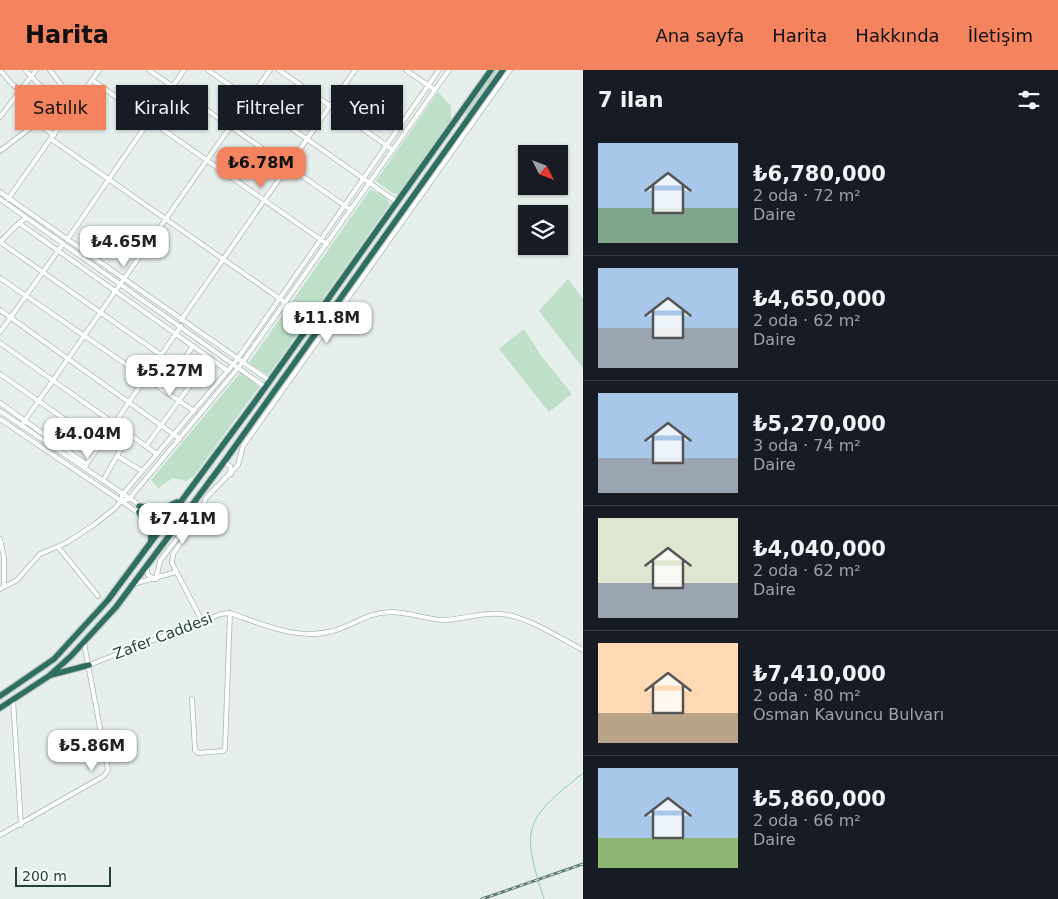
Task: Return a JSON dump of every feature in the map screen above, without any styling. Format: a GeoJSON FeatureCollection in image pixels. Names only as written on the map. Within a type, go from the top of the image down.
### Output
{"type":"FeatureCollection","features":[{"type":"Feature","properties":{"kind":"highway"},"geometry":{"type":"LineString","coordinates":[[0,696],[54,659],[92,620],[270,381],[491,70]]}},
{"type":"Feature","properties":{"kind":"highway"},"geometry":{"type":"LineString","coordinates":[[0,708],[49,676],[84,643],[133,584],[341,302],[500,79],[503,70]]}},
{"type":"Feature","properties":{"kind":"highway"},"geometry":{"type":"LineString","coordinates":[[139,509],[165,509],[184,496]]}},
{"type":"Feature","properties":{"kind":"highway"},"geometry":{"type":"LineString","coordinates":[[139,509],[150,531],[151,542]]}},
{"type":"Feature","properties":{"kind":"highway"},"geometry":{"type":"LineString","coordinates":[[167,520],[172,531]]}},
{"type":"Feature","properties":{"kind":"highway"},"geometry":{"type":"LineString","coordinates":[[167,520],[172,531]]}},
{"type":"Feature","properties":{"kind":"highway"},"geometry":{"type":"LineString","coordinates":[[161,528],[172,531]]}},
{"type":"Feature","properties":{"kind":"highway"},"geometry":{"type":"LineString","coordinates":[[49,676],[89,665]]}},
{"type":"Feature","properties":{"kind":"street"},"geometry":{"type":"LineString","coordinates":[[0,70],[15,86]]}},
{"type":"Feature","properties":{"kind":"street"},"geometry":{"type":"LineString","coordinates":[[25,70],[37,85]]}},
{"type":"Feature","properties":{"kind":"street"},"geometry":{"type":"LineString","coordinates":[[24,85],[36,70]]}},
{"type":"Feature","properties":{"kind":"street"},"geometry":{"type":"LineString","coordinates":[[50,70],[61,85]]}},
{"type":"Feature","properties":{"kind":"street"},"geometry":{"type":"LineString","coordinates":[[89,85],[99,70]]}},
{"type":"Feature","properties":{"kind":"street"},"geometry":{"type":"LineString","coordinates":[[149,70],[172,85]]}},
{"type":"Feature","properties":{"kind":"street"},"geometry":{"type":"LineString","coordinates":[[174,85],[184,70]]}},
{"type":"Feature","properties":{"kind":"street"},"geometry":{"type":"LineString","coordinates":[[208,70],[230,85]]}},
{"type":"Feature","properties":{"kind":"street"},"geometry":{"type":"LineString","coordinates":[[260,85],[270,70]]}},
{"type":"Feature","properties":{"kind":"street"},"geometry":{"type":"LineString","coordinates":[[279,70],[393,150]]}},
{"type":"Feature","properties":{"kind":"street"},"geometry":{"type":"LineString","coordinates":[[182,320],[355,70]]}},
{"type":"Feature","properties":{"kind":"street"},"geometry":{"type":"LineString","coordinates":[[406,70],[435,90]]}},
{"type":"Feature","properties":{"kind":"street"},"geometry":{"type":"LineString","coordinates":[[121,501],[122,495],[238,358],[439,70]]}},
{"type":"Feature","properties":{"kind":"street"},"geometry":{"type":"LineString","coordinates":[[0,589],[17,580],[40,554],[58,547],[91,527],[121,501],[129,499],[239,368],[449,70]]}},
{"type":"Feature","properties":{"kind":"street"},"geometry":{"type":"LineString","coordinates":[[500,79],[510,70]]}},
{"type":"Feature","properties":{"kind":"street"},"geometry":{"type":"LineString","coordinates":[[92,80],[116,97]]}},
{"type":"Feature","properties":{"kind":"street"},"geometry":{"type":"LineString","coordinates":[[0,117],[15,97]]}},
{"type":"Feature","properties":{"kind":"street"},"geometry":{"type":"LineString","coordinates":[[0,151],[35,125],[41,126],[54,134]]}},
{"type":"Feature","properties":{"kind":"street"},"geometry":{"type":"LineString","coordinates":[[5,203],[57,130]]}},
{"type":"Feature","properties":{"kind":"street"},"geometry":{"type":"LineString","coordinates":[[67,240],[143,130]]}},
{"type":"Feature","properties":{"kind":"street"},"geometry":{"type":"LineString","coordinates":[[164,130],[327,244]]}},
{"type":"Feature","properties":{"kind":"street"},"geometry":{"type":"LineString","coordinates":[[21,426],[228,130]]}},
{"type":"Feature","properties":{"kind":"street"},"geometry":{"type":"LineString","coordinates":[[234,130],[351,210]]}},
{"type":"Feature","properties":{"kind":"street"},"geometry":{"type":"LineString","coordinates":[[294,130],[397,202]]}},
{"type":"Feature","properties":{"kind":"street"},"geometry":{"type":"LineString","coordinates":[[51,139],[286,303]]}},
{"type":"Feature","properties":{"kind":"street"},"geometry":{"type":"LineString","coordinates":[[0,192],[270,381]]}},
{"type":"Feature","properties":{"kind":"street"},"geometry":{"type":"LineString","coordinates":[[0,199],[234,363],[265,387]]}},
{"type":"Feature","properties":{"kind":"street"},"geometry":{"type":"LineString","coordinates":[[26,218],[18,223],[0,242],[161,355]]}},
{"type":"Feature","properties":{"kind":"street"},"geometry":{"type":"LineString","coordinates":[[18,223],[228,371]]}},
{"type":"Feature","properties":{"kind":"street"},"geometry":{"type":"LineString","coordinates":[[0,332],[63,244]]}},
{"type":"Feature","properties":{"kind":"street"},"geometry":{"type":"LineString","coordinates":[[0,278],[199,416]]}},
{"type":"Feature","properties":{"kind":"street"},"geometry":{"type":"LineString","coordinates":[[156,579],[160,561],[215,486],[231,474],[238,465],[243,446],[341,302]]}},
{"type":"Feature","properties":{"kind":"street"},"geometry":{"type":"LineString","coordinates":[[0,310],[180,439]]}},
{"type":"Feature","properties":{"kind":"street"},"geometry":{"type":"LineString","coordinates":[[85,466],[181,326]]}},
{"type":"Feature","properties":{"kind":"street"},"geometry":{"type":"LineString","coordinates":[[0,343],[157,454]]}},
{"type":"Feature","properties":{"kind":"street"},"geometry":{"type":"LineString","coordinates":[[163,390],[193,346]]}},
{"type":"Feature","properties":{"kind":"street"},"geometry":{"type":"LineString","coordinates":[[146,446],[210,358]]}},
{"type":"Feature","properties":{"kind":"street"},"geometry":{"type":"LineString","coordinates":[[0,374],[100,444]]}},
{"type":"Feature","properties":{"kind":"street"},"geometry":{"type":"LineString","coordinates":[[0,403],[129,499],[161,528]]}},
{"type":"Feature","properties":{"kind":"street"},"geometry":{"type":"LineString","coordinates":[[0,412],[85,466]]}},
{"type":"Feature","properties":{"kind":"street"},"geometry":{"type":"LineString","coordinates":[[0,419],[121,501],[167,520]]}},
{"type":"Feature","properties":{"kind":"street"},"geometry":{"type":"LineString","coordinates":[[105,477],[129,435]]}},
{"type":"Feature","properties":{"kind":"street"},"geometry":{"type":"LineString","coordinates":[[117,456],[142,471]]}},
{"type":"Feature","properties":{"kind":"street"},"geometry":{"type":"LineString","coordinates":[[224,462],[230,466],[238,465]]}},
{"type":"Feature","properties":{"kind":"street"},"geometry":{"type":"LineString","coordinates":[[230,466],[231,474]]}},
{"type":"Feature","properties":{"kind":"street"},"geometry":{"type":"LineString","coordinates":[[202,506],[197,519],[172,556],[172,563],[176,572],[202,621]]}},
{"type":"Feature","properties":{"kind":"street"},"geometry":{"type":"LineString","coordinates":[[0,539],[4,558],[4,586]]}},
{"type":"Feature","properties":{"kind":"street"},"geometry":{"type":"LineString","coordinates":[[58,547],[98,596]]}},
{"type":"Feature","properties":{"kind":"street"},"geometry":{"type":"LineString","coordinates":[[146,566],[149,576],[156,579]]}},
{"type":"Feature","properties":{"kind":"street"},"geometry":{"type":"LineString","coordinates":[[133,584],[176,572]]}},
{"type":"Feature","properties":{"kind":"street","name":"Zafer Caddesi"},"geometry":{"type":"LineString","coordinates":[[89,665],[202,621],[230,613],[282,631],[321,633],[334,630],[358,619],[392,612],[418,618],[449,620],[498,613],[516,618],[583,650]]}},
{"type":"Feature","properties":{"kind":"street"},"geometry":{"type":"LineString","coordinates":[[192,699],[196,751],[223,751],[225,749],[230,613]]}},
{"type":"Feature","properties":{"kind":"street"},"geometry":{"type":"LineString","coordinates":[[0,835],[21,825],[104,776],[108,770],[84,643]]}},
{"type":"Feature","properties":{"kind":"street"},"geometry":{"type":"LineString","coordinates":[[13,699],[21,825]]}},
{"type":"Feature","properties":{"kind":"green space"},"geometry":{"type":"Polygon","coordinates":[[[495,70],[498,70],[467,115],[464,113],[495,70]]]}},
{"type":"Feature","properties":{"kind":"green space"},"geometry":{"type":"Polygon","coordinates":[[[438,92],[451,106],[451,119],[399,193],[394,194],[376,181],[438,92]]]}},
{"type":"Feature","properties":{"kind":"green space"},"geometry":{"type":"Polygon","coordinates":[[[370,190],[383,194],[390,204],[268,375],[249,363],[370,190]]]}},
{"type":"Feature","properties":{"kind":"green space"},"geometry":{"type":"Polygon","coordinates":[[[568,279],[583,299],[583,368],[539,311],[568,279]]]}},
{"type":"Feature","properties":{"kind":"green space"},"geometry":{"type":"Polygon","coordinates":[[[524,329],[542,357],[572,394],[549,412],[499,349],[524,329]]]}},
{"type":"Feature","properties":{"kind":"green space"},"geometry":{"type":"Polygon","coordinates":[[[241,372],[259,387],[193,477],[186,481],[173,478],[158,488],[151,480],[241,372]]]}},
{"type":"Feature","properties":{"kind":"waterway"},"geometry":{"type":"LineString","coordinates":[[544,899],[532,855],[530,839],[533,826],[539,814],[549,802],[583,773]]}},
{"type":"Feature","properties":{"kind":"railway"},"geometry":{"type":"LineString","coordinates":[[482,899],[583,864]]}}]}
